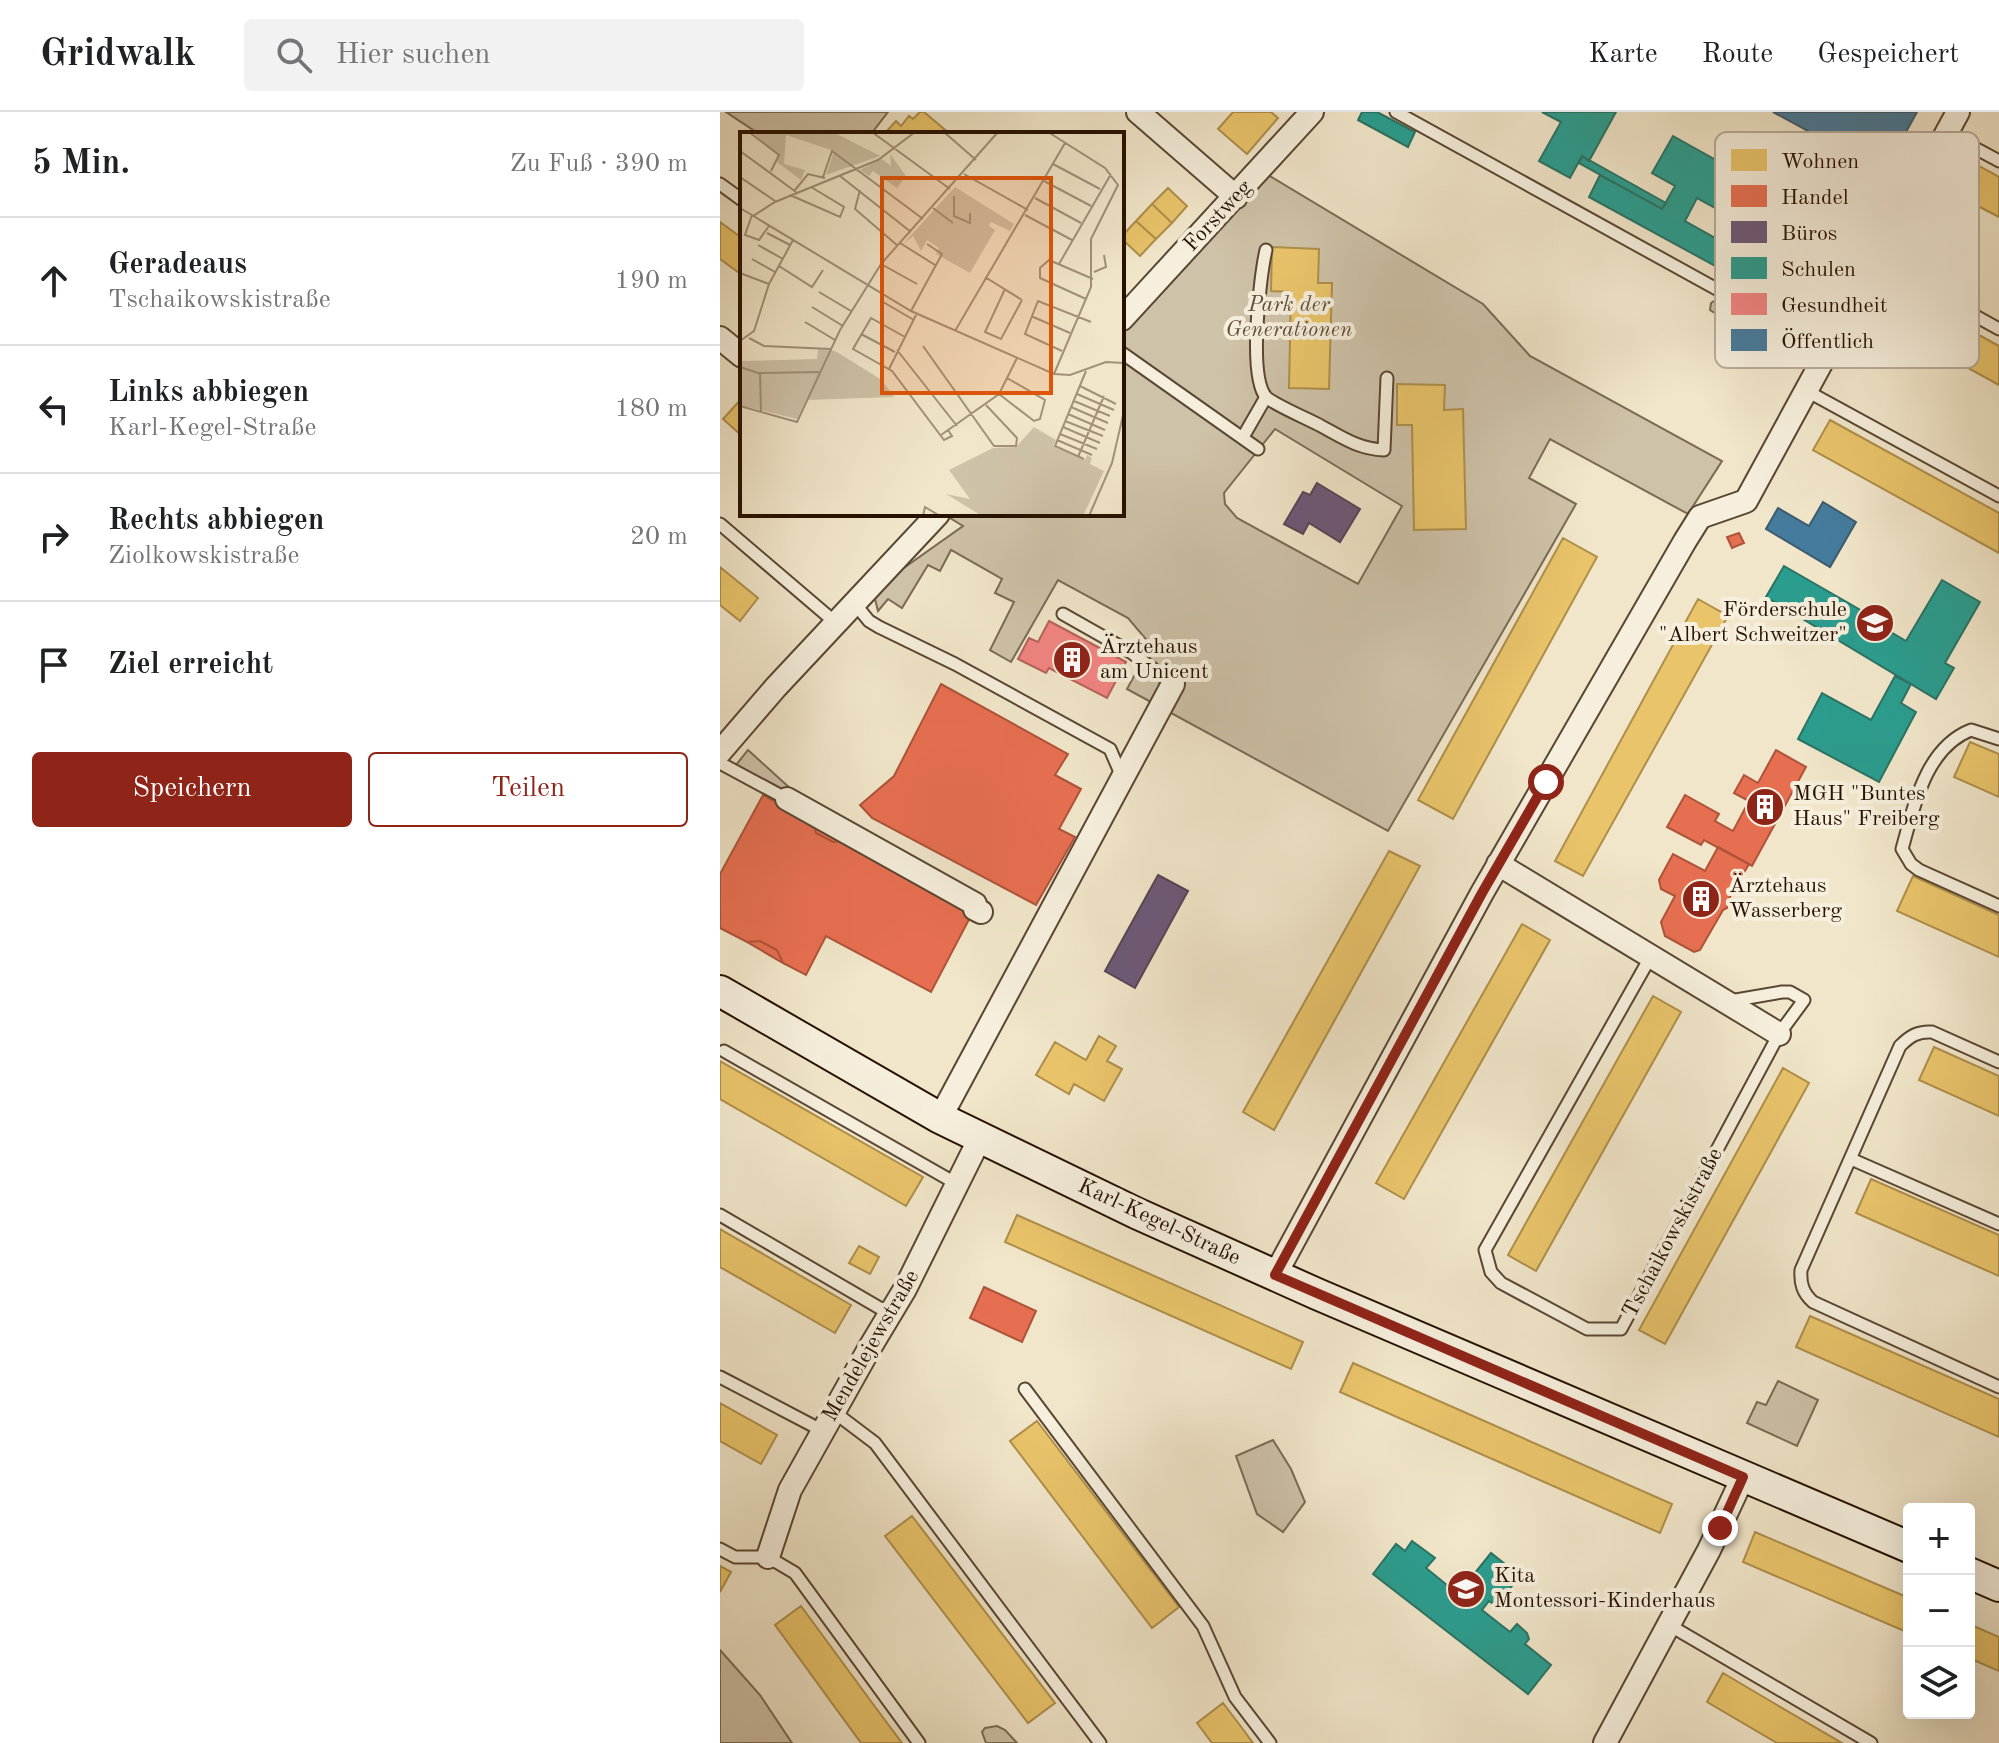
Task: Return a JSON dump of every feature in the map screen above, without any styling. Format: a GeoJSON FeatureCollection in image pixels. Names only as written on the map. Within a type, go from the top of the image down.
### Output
{"type":"FeatureCollection","features":[{"type":"Feature","properties":{"kind":"street"},"geometry":{"type":"LineString","coordinates":[[1138,112],[1236,197]]}},
{"type":"Feature","properties":{"kind":"street","name":"Forstweg"},"geometry":{"type":"LineString","coordinates":[[1124,317],[1312,112]]}},
{"type":"Feature","properties":{"kind":"street"},"geometry":{"type":"LineString","coordinates":[[1948,132],[1958,112]]}},
{"type":"Feature","properties":{"kind":"street"},"geometry":{"type":"LineString","coordinates":[[720,338],[740,354]]}},
{"type":"Feature","properties":{"kind":"street"},"geometry":{"type":"LineString","coordinates":[[1275,1275],[1498,864],[1692,529],[1700,517],[1746,501],[1817,368]]}},
{"type":"Feature","properties":{"kind":"street"},"geometry":{"type":"LineString","coordinates":[[720,752],[934,516]]}},
{"type":"Feature","properties":{"kind":"street"},"geometry":{"type":"LineString","coordinates":[[940,1118],[1173,684]]}},
{"type":"Feature","properties":{"kind":"street"},"geometry":{"type":"LineString","coordinates":[[787,799],[975,904],[975,909],[981,912]]}},
{"type":"Feature","properties":{"kind":"street"},"geometry":{"type":"LineString","coordinates":[[1498,864],[1779,1034]]}},
{"type":"Feature","properties":{"kind":"street","name":"Karl-Kegel-Straße"},"geometry":{"type":"LineString","coordinates":[[720,991],[940,1118],[1136,1213],[1903,1544]]}},
{"type":"Feature","properties":{"kind":"street","name":"Mendelejewstraße"},"geometry":{"type":"LineString","coordinates":[[768,1557],[790,1490],[890,1314],[980,1138]]}},
{"type":"Feature","properties":{"kind":"street"},"geometry":{"type":"LineString","coordinates":[[1605,1743],[1709,1550],[1743,1477]]}},
{"type":"Feature","properties":{"kind":"street"},"geometry":{"type":"LineString","coordinates":[[1974,1575],[1999,1586]]}},
{"type":"Feature","properties":{"kind":"lane"},"geometry":{"type":"LineString","coordinates":[[1396,112],[1715,288]]}},
{"type":"Feature","properties":{"kind":"lane"},"geometry":{"type":"LineString","coordinates":[[1979,150],[1999,161]]}},
{"type":"Feature","properties":{"kind":"lane"},"geometry":{"type":"LineString","coordinates":[[720,184],[740,199]]}},
{"type":"Feature","properties":{"kind":"lane"},"geometry":{"type":"LineString","coordinates":[[1266,250],[1260,273],[1257,322],[1258,376],[1266,397],[1364,449],[1384,450],[1387,378]]}},
{"type":"Feature","properties":{"kind":"lane"},"geometry":{"type":"LineString","coordinates":[[1979,318],[1999,329]]}},
{"type":"Feature","properties":{"kind":"lane"},"geometry":{"type":"LineString","coordinates":[[1124,354],[1258,449]]}},
{"type":"Feature","properties":{"kind":"lane"},"geometry":{"type":"LineString","coordinates":[[1805,390],[1999,496]]}},
{"type":"Feature","properties":{"kind":"lane"},"geometry":{"type":"LineString","coordinates":[[1243,437],[1266,397]]}},
{"type":"Feature","properties":{"kind":"lane"},"geometry":{"type":"LineString","coordinates":[[720,524],[837,624]]}},
{"type":"Feature","properties":{"kind":"lane"},"geometry":{"type":"LineString","coordinates":[[855,604],[869,621],[879,627],[955,664],[1110,749],[1123,780]]}},
{"type":"Feature","properties":{"kind":"lane"},"geometry":{"type":"LineString","coordinates":[[1063,614],[1132,653],[1173,684]]}},
{"type":"Feature","properties":{"kind":"lane"},"geometry":{"type":"LineString","coordinates":[[1999,739],[1971,730],[1949,743],[1934,761],[1918,793],[1902,849],[1911,864],[1919,870],[1999,906]]}},
{"type":"Feature","properties":{"kind":"lane"},"geometry":{"type":"LineString","coordinates":[[720,763],[787,799]]}},
{"type":"Feature","properties":{"kind":"lane","name":"Tschaikowskistraße"},"geometry":{"type":"LineString","coordinates":[[1651,956],[1485,1250],[1491,1272],[1501,1283],[1587,1329],[1621,1329],[1779,1034]]}},
{"type":"Feature","properties":{"kind":"lane"},"geometry":{"type":"LineString","coordinates":[[1724,1002],[1782,992],[1790,992],[1804,1000],[1779,1034]]}},
{"type":"Feature","properties":{"kind":"lane"},"geometry":{"type":"LineString","coordinates":[[1999,1062],[1932,1032],[1909,1037],[1900,1046],[1801,1270],[1804,1293],[1813,1302],[1999,1387]]}},
{"type":"Feature","properties":{"kind":"lane"},"geometry":{"type":"LineString","coordinates":[[724,1051],[957,1184]]}},
{"type":"Feature","properties":{"kind":"lane"},"geometry":{"type":"LineString","coordinates":[[1851,1159],[1999,1224]]}},
{"type":"Feature","properties":{"kind":"lane"},"geometry":{"type":"LineString","coordinates":[[720,1215],[890,1314]]}},
{"type":"Feature","properties":{"kind":"lane"},"geometry":{"type":"LineString","coordinates":[[720,1377],[875,1443],[1100,1743]]}},
{"type":"Feature","properties":{"kind":"lane"},"geometry":{"type":"LineString","coordinates":[[1025,1389],[1203,1626],[1235,1697],[1270,1743]]}},
{"type":"Feature","properties":{"kind":"lane"},"geometry":{"type":"LineString","coordinates":[[720,1549],[735,1557],[768,1557],[795,1573],[919,1743]]}},
{"type":"Feature","properties":{"kind":"lane"},"geometry":{"type":"LineString","coordinates":[[1669,1625],[1871,1743]]}},
{"type":"Feature","properties":{"kind":"green space"},"geometry":{"type":"Polygon","coordinates":[[[726,112],[888,112],[873,132],[756,132],[726,112]]]}},
{"type":"Feature","properties":{"kind":"green space","name":"Park der Generationen"},"geometry":{"type":"Polygon","coordinates":[[[1268,175],[1483,304],[1530,356],[1722,461],[1688,514],[1550,439],[1529,478],[1576,504],[1388,831],[1127,689],[1151,645],[1128,618],[1058,580],[1011,662],[990,650],[1014,602],[995,593],[1002,579],[951,550],[940,571],[928,565],[902,608],[888,599],[878,611],[874,595],[884,582],[963,526],[950,518],[1124,516],[1124,328],[1268,175]],[[1275,429],[1224,493],[1225,504],[1237,518],[1358,584],[1402,506],[1275,429]]]}},
{"type":"Feature","properties":{"kind":"green space"},"geometry":{"type":"Polygon","coordinates":[[[1715,301],[1715,313],[1710,310],[1711,303],[1715,301]]]}},
{"type":"Feature","properties":{"kind":"green space"},"geometry":{"type":"Polygon","coordinates":[[[748,750],[792,790],[790,793],[736,765],[748,750]]]}},
{"type":"Feature","properties":{"kind":"green space"},"geometry":{"type":"Polygon","coordinates":[[[1778,1381],[1818,1400],[1797,1446],[1747,1423],[1757,1402],[1766,1405],[1778,1381]]]}},
{"type":"Feature","properties":{"kind":"green space"},"geometry":{"type":"Polygon","coordinates":[[[1273,1440],[1291,1469],[1305,1502],[1283,1532],[1257,1514],[1236,1456],[1273,1440]]]}},
{"type":"Feature","properties":{"kind":"green space"},"geometry":{"type":"Polygon","coordinates":[[[720,1650],[760,1695],[792,1743],[720,1743],[720,1650]]]}},
{"type":"Feature","properties":{"kind":"green space"},"geometry":{"type":"Polygon","coordinates":[[[997,1726],[1017,1743],[986,1743],[982,1732],[985,1728],[997,1726]]]}},
{"type":"Feature","properties":{"kind":"building: Wohnen"},"geometry":{"type":"Polygon","coordinates":[[[924,112],[948,132],[886,132],[896,121],[901,126],[909,116],[913,119],[924,112]]]}},
{"type":"Feature","properties":{"kind":"building: Wohnen"},"geometry":{"type":"Polygon","coordinates":[[[1233,112],[1271,112],[1278,118],[1247,154],[1218,129],[1233,112]]]}},
{"type":"Feature","properties":{"kind":"building: Wohnen"},"geometry":{"type":"Polygon","coordinates":[[[1979,166],[1999,177],[1999,217],[1979,207],[1979,166]]]}},
{"type":"Feature","properties":{"kind":"building: Wohnen"},"geometry":{"type":"Polygon","coordinates":[[[1168,188],[1187,206],[1172,223],[1152,204],[1168,188]]]}},
{"type":"Feature","properties":{"kind":"building: Wohnen"},"geometry":{"type":"Polygon","coordinates":[[[1152,204],[1172,223],[1156,239],[1136,221],[1152,204]]]}},
{"type":"Feature","properties":{"kind":"building: Wohnen"},"geometry":{"type":"Polygon","coordinates":[[[1136,221],[1156,239],[1140,256],[1124,241],[1124,234],[1136,221]]]}},
{"type":"Feature","properties":{"kind":"building: Wohnen"},"geometry":{"type":"Polygon","coordinates":[[[720,222],[740,237],[740,274],[720,259],[720,222]]]}},
{"type":"Feature","properties":{"kind":"building: Wohnen"},"geometry":{"type":"Polygon","coordinates":[[[1272,247],[1319,249],[1318,283],[1332,283],[1329,389],[1289,388],[1291,292],[1271,291],[1272,247]]]}},
{"type":"Feature","properties":{"kind":"building: Wohnen"},"geometry":{"type":"Polygon","coordinates":[[[1979,335],[1999,346],[1999,385],[1968,368],[1979,368],[1979,335]]]}},
{"type":"Feature","properties":{"kind":"building: Wohnen"},"geometry":{"type":"Polygon","coordinates":[[[1397,384],[1445,385],[1444,410],[1463,409],[1466,529],[1414,530],[1412,425],[1397,425],[1397,384]]]}},
{"type":"Feature","properties":{"kind":"building: Wohnen"},"geometry":{"type":"Polygon","coordinates":[[[740,400],[740,434],[723,419],[740,400]]]}},
{"type":"Feature","properties":{"kind":"building: Wohnen"},"geometry":{"type":"Polygon","coordinates":[[[1830,420],[1999,513],[1999,553],[1813,450],[1830,420]]]}},
{"type":"Feature","properties":{"kind":"building: Wohnen"},"geometry":{"type":"Polygon","coordinates":[[[1563,538],[1597,557],[1453,819],[1418,800],[1563,538]]]}},
{"type":"Feature","properties":{"kind":"building: Wohnen"},"geometry":{"type":"Polygon","coordinates":[[[720,567],[758,598],[740,621],[720,605],[720,567]]]}},
{"type":"Feature","properties":{"kind":"building: Wohnen"},"geometry":{"type":"Polygon","coordinates":[[[1698,599],[1728,616],[1583,876],[1555,861],[1698,599]]]}},
{"type":"Feature","properties":{"kind":"building: Wohnen"},"geometry":{"type":"Polygon","coordinates":[[[1970,742],[1999,754],[1999,797],[1954,777],[1970,742]]]}},
{"type":"Feature","properties":{"kind":"building: Wohnen"},"geometry":{"type":"Polygon","coordinates":[[[1389,851],[1420,866],[1274,1130],[1243,1112],[1389,851]]]}},
{"type":"Feature","properties":{"kind":"building: Wohnen"},"geometry":{"type":"Polygon","coordinates":[[[1913,876],[1999,915],[1999,957],[1897,911],[1913,876]]]}},
{"type":"Feature","properties":{"kind":"building: Wohnen"},"geometry":{"type":"Polygon","coordinates":[[[1522,924],[1550,940],[1404,1199],[1376,1183],[1522,924]]]}},
{"type":"Feature","properties":{"kind":"building: Wohnen"},"geometry":{"type":"Polygon","coordinates":[[[1653,996],[1681,1012],[1536,1271],[1508,1255],[1653,996]]]}},
{"type":"Feature","properties":{"kind":"building: Wohnen"},"geometry":{"type":"Polygon","coordinates":[[[1099,1036],[1116,1046],[1107,1061],[1122,1069],[1104,1101],[1074,1084],[1069,1094],[1036,1075],[1055,1042],[1086,1060],[1099,1036]]]}},
{"type":"Feature","properties":{"kind":"building: Wohnen"},"geometry":{"type":"Polygon","coordinates":[[[1934,1047],[1999,1076],[1999,1116],[1919,1080],[1934,1047]]]}},
{"type":"Feature","properties":{"kind":"building: Wohnen"},"geometry":{"type":"Polygon","coordinates":[[[720,1061],[923,1177],[906,1206],[720,1099],[720,1061]]]}},
{"type":"Feature","properties":{"kind":"building: Wohnen"},"geometry":{"type":"Polygon","coordinates":[[[1783,1068],[1809,1083],[1665,1344],[1639,1330],[1783,1068]]]}},
{"type":"Feature","properties":{"kind":"building: Wohnen"},"geometry":{"type":"Polygon","coordinates":[[[1871,1179],[1999,1235],[1999,1276],[1856,1213],[1871,1179]]]}},
{"type":"Feature","properties":{"kind":"building: Wohnen"},"geometry":{"type":"Polygon","coordinates":[[[1017,1215],[1303,1342],[1291,1369],[1005,1242],[1017,1215]]]}},
{"type":"Feature","properties":{"kind":"building: Wohnen"},"geometry":{"type":"Polygon","coordinates":[[[720,1229],[851,1305],[835,1333],[720,1267],[720,1229]]]}},
{"type":"Feature","properties":{"kind":"building: Wohnen"},"geometry":{"type":"Polygon","coordinates":[[[859,1246],[879,1257],[870,1274],[849,1263],[859,1246]]]}},
{"type":"Feature","properties":{"kind":"building: Wohnen"},"geometry":{"type":"Polygon","coordinates":[[[1810,1316],[1999,1399],[1999,1437],[1796,1347],[1810,1316]]]}},
{"type":"Feature","properties":{"kind":"building: Wohnen"},"geometry":{"type":"Polygon","coordinates":[[[1353,1363],[1672,1504],[1660,1533],[1340,1392],[1353,1363]]]}},
{"type":"Feature","properties":{"kind":"building: Wohnen"},"geometry":{"type":"Polygon","coordinates":[[[720,1403],[777,1435],[761,1464],[720,1441],[720,1403]]]}},
{"type":"Feature","properties":{"kind":"building: Wohnen"},"geometry":{"type":"Polygon","coordinates":[[[1037,1421],[1179,1607],[1152,1628],[1010,1441],[1037,1421]]]}},
{"type":"Feature","properties":{"kind":"building: Wohnen"},"geometry":{"type":"Polygon","coordinates":[[[912,1516],[1055,1703],[1028,1723],[885,1536],[912,1516]]]}},
{"type":"Feature","properties":{"kind":"building: Wohnen"},"geometry":{"type":"Polygon","coordinates":[[[1755,1532],[1903,1595],[1903,1630],[1743,1562],[1755,1532]]]}},
{"type":"Feature","properties":{"kind":"building: Wohnen"},"geometry":{"type":"Polygon","coordinates":[[[720,1566],[731,1572],[720,1592],[720,1566]]]}},
{"type":"Feature","properties":{"kind":"building: Wohnen"},"geometry":{"type":"Polygon","coordinates":[[[801,1606],[902,1743],[861,1743],[775,1625],[801,1606]]]}},
{"type":"Feature","properties":{"kind":"building: Wohnen"},"geometry":{"type":"Polygon","coordinates":[[[1975,1627],[1999,1637],[1999,1671],[1975,1661],[1975,1627]]]}},
{"type":"Feature","properties":{"kind":"building: Wohnen"},"geometry":{"type":"Polygon","coordinates":[[[1723,1673],[1842,1743],[1777,1743],[1707,1702],[1723,1673]]]}},
{"type":"Feature","properties":{"kind":"building: Wohnen"},"geometry":{"type":"Polygon","coordinates":[[[1223,1703],[1253,1743],[1212,1743],[1197,1723],[1223,1703]]]}},
{"type":"Feature","properties":{"kind":"building: Handel"},"geometry":{"type":"Polygon","coordinates":[[[1739,533],[1744,543],[1732,548],[1727,537],[1739,533]]]}},
{"type":"Feature","properties":{"kind":"building: Handel"},"geometry":{"type":"Polygon","coordinates":[[[941,684],[1068,754],[1055,775],[1081,789],[1059,829],[1075,837],[1036,905],[872,818],[860,805],[894,776],[941,684]]]}},
{"type":"Feature","properties":{"kind":"building: Handel","name":"MGH \"Buntes Haus\" Freiberg"},"geometry":{"type":"Polygon","coordinates":[[[1776,750],[1806,767],[1752,866],[1704,840],[1701,845],[1667,827],[1685,795],[1719,814],[1715,821],[1733,831],[1749,801],[1734,793],[1744,775],[1758,783],[1776,750]]]}},
{"type":"Feature","properties":{"kind":"building: Handel"},"geometry":{"type":"Polygon","coordinates":[[[763,795],[813,821],[816,833],[833,842],[847,840],[974,910],[931,992],[826,936],[806,975],[783,963],[777,950],[760,941],[747,942],[720,928],[720,874],[763,795]]]}},
{"type":"Feature","properties":{"kind":"building: Handel"},"geometry":{"type":"Polygon","coordinates":[[[813,821],[847,840],[833,842],[816,833],[813,821]]]}},
{"type":"Feature","properties":{"kind":"building: Handel","name":"Ärztehaus Wasserberg"},"geometry":{"type":"Polygon","coordinates":[[[1718,847],[1749,864],[1727,902],[1727,908],[1700,950],[1694,952],[1665,936],[1661,922],[1675,896],[1661,889],[1659,880],[1673,854],[1705,871],[1718,847]]]}},
{"type":"Feature","properties":{"kind":"building: Handel"},"geometry":{"type":"Polygon","coordinates":[[[760,941],[777,950],[783,963],[747,942],[760,941]]]}},
{"type":"Feature","properties":{"kind":"building: Handel"},"geometry":{"type":"Polygon","coordinates":[[[984,1287],[1036,1311],[1022,1342],[970,1318],[984,1287]]]}},
{"type":"Feature","properties":{"kind":"building: Büros"},"geometry":{"type":"Polygon","coordinates":[[[1317,483],[1360,509],[1340,542],[1309,523],[1303,534],[1284,524],[1303,492],[1310,495],[1317,483]]]}},
{"type":"Feature","properties":{"kind":"building: Büros"},"geometry":{"type":"Polygon","coordinates":[[[1158,875],[1188,891],[1135,988],[1105,971],[1158,875]]]}},
{"type":"Feature","properties":{"kind":"building: Schulen"},"geometry":{"type":"Polygon","coordinates":[[[1362,112],[1377,112],[1415,132],[1408,147],[1358,120],[1362,112]]]}},
{"type":"Feature","properties":{"kind":"building: Schulen"},"geometry":{"type":"Polygon","coordinates":[[[1542,112],[1616,112],[1589,161],[1582,156],[1570,178],[1539,161],[1561,122],[1542,112]]]}},
{"type":"Feature","properties":{"kind":"building: Schulen"},"geometry":{"type":"Polygon","coordinates":[[[1673,136],[1715,160],[1715,208],[1697,198],[1685,221],[1715,238],[1715,266],[1589,197],[1600,175],[1662,209],[1675,186],[1652,173],[1673,136]]]}},
{"type":"Feature","properties":{"kind":"building: Schulen"},"geometry":{"type":"Polygon","coordinates":[[[1582,156],[1666,203],[1662,209],[1579,163],[1582,156]]]}},
{"type":"Feature","properties":{"kind":"building: Schulen"},"geometry":{"type":"Polygon","coordinates":[[[1784,566],[1864,612],[1862,615],[1906,641],[1942,580],[1980,602],[1945,663],[1954,668],[1936,699],[1766,597],[1784,566]]]}},
{"type":"Feature","properties":{"kind":"building: Schulen"},"geometry":{"type":"Polygon","coordinates":[[[1895,676],[1911,684],[1901,703],[1916,712],[1879,782],[1798,739],[1822,693],[1871,720],[1895,676]]]}},
{"type":"Feature","properties":{"kind":"building: Schulen"},"geometry":{"type":"Polygon","coordinates":[[[1412,1541],[1435,1558],[1426,1568],[1458,1594],[1491,1553],[1520,1576],[1496,1606],[1489,1601],[1482,1610],[1510,1632],[1517,1624],[1527,1633],[1529,1639],[1525,1644],[1551,1665],[1528,1694],[1373,1574],[1396,1544],[1405,1551],[1412,1541]]]}},
{"type":"Feature","properties":{"kind":"building: Gesundheit","name":"Ärztehaus am Unicent"},"geometry":{"type":"Polygon","coordinates":[[[1049,621],[1126,662],[1107,698],[1049,668],[1046,673],[1018,659],[1029,638],[1038,642],[1049,621]]]}},
{"type":"Feature","properties":{"kind":"building: Öffentlich"},"geometry":{"type":"Polygon","coordinates":[[[1773,112],[1917,112],[1906,132],[1810,132],[1773,112]]]}},
{"type":"Feature","properties":{"kind":"building: Öffentlich"},"geometry":{"type":"Polygon","coordinates":[[[1823,502],[1856,522],[1830,567],[1766,529],[1778,508],[1809,526],[1823,502]]]}},
{"type":"Feature","properties":{"kind":"place","name":"Förderschule \"Albert Schweitzer\""},"geometry":{"type":"Point","coordinates":[1875,623]}},
{"type":"Feature","properties":{"kind":"place","name":"Ärztehaus am Unicent"},"geometry":{"type":"Point","coordinates":[1072,660]}},
{"type":"Feature","properties":{"kind":"place","name":"MGH \"Buntes Haus\" Freiberg"},"geometry":{"type":"Point","coordinates":[1765,807]}},
{"type":"Feature","properties":{"kind":"place","name":"Ärztehaus Wasserberg"},"geometry":{"type":"Point","coordinates":[1701,899]}},
{"type":"Feature","properties":{"kind":"place","name":"Kita Montessori-Kinderhaus"},"geometry":{"type":"Point","coordinates":[1466,1589]}},
{"type":"Feature","properties":{"kind":"route"},"geometry":{"type":"LineString","coordinates":[[1546,782],[1482,893],[1275,1275],[1743,1477],[1720,1528]]}}]}
